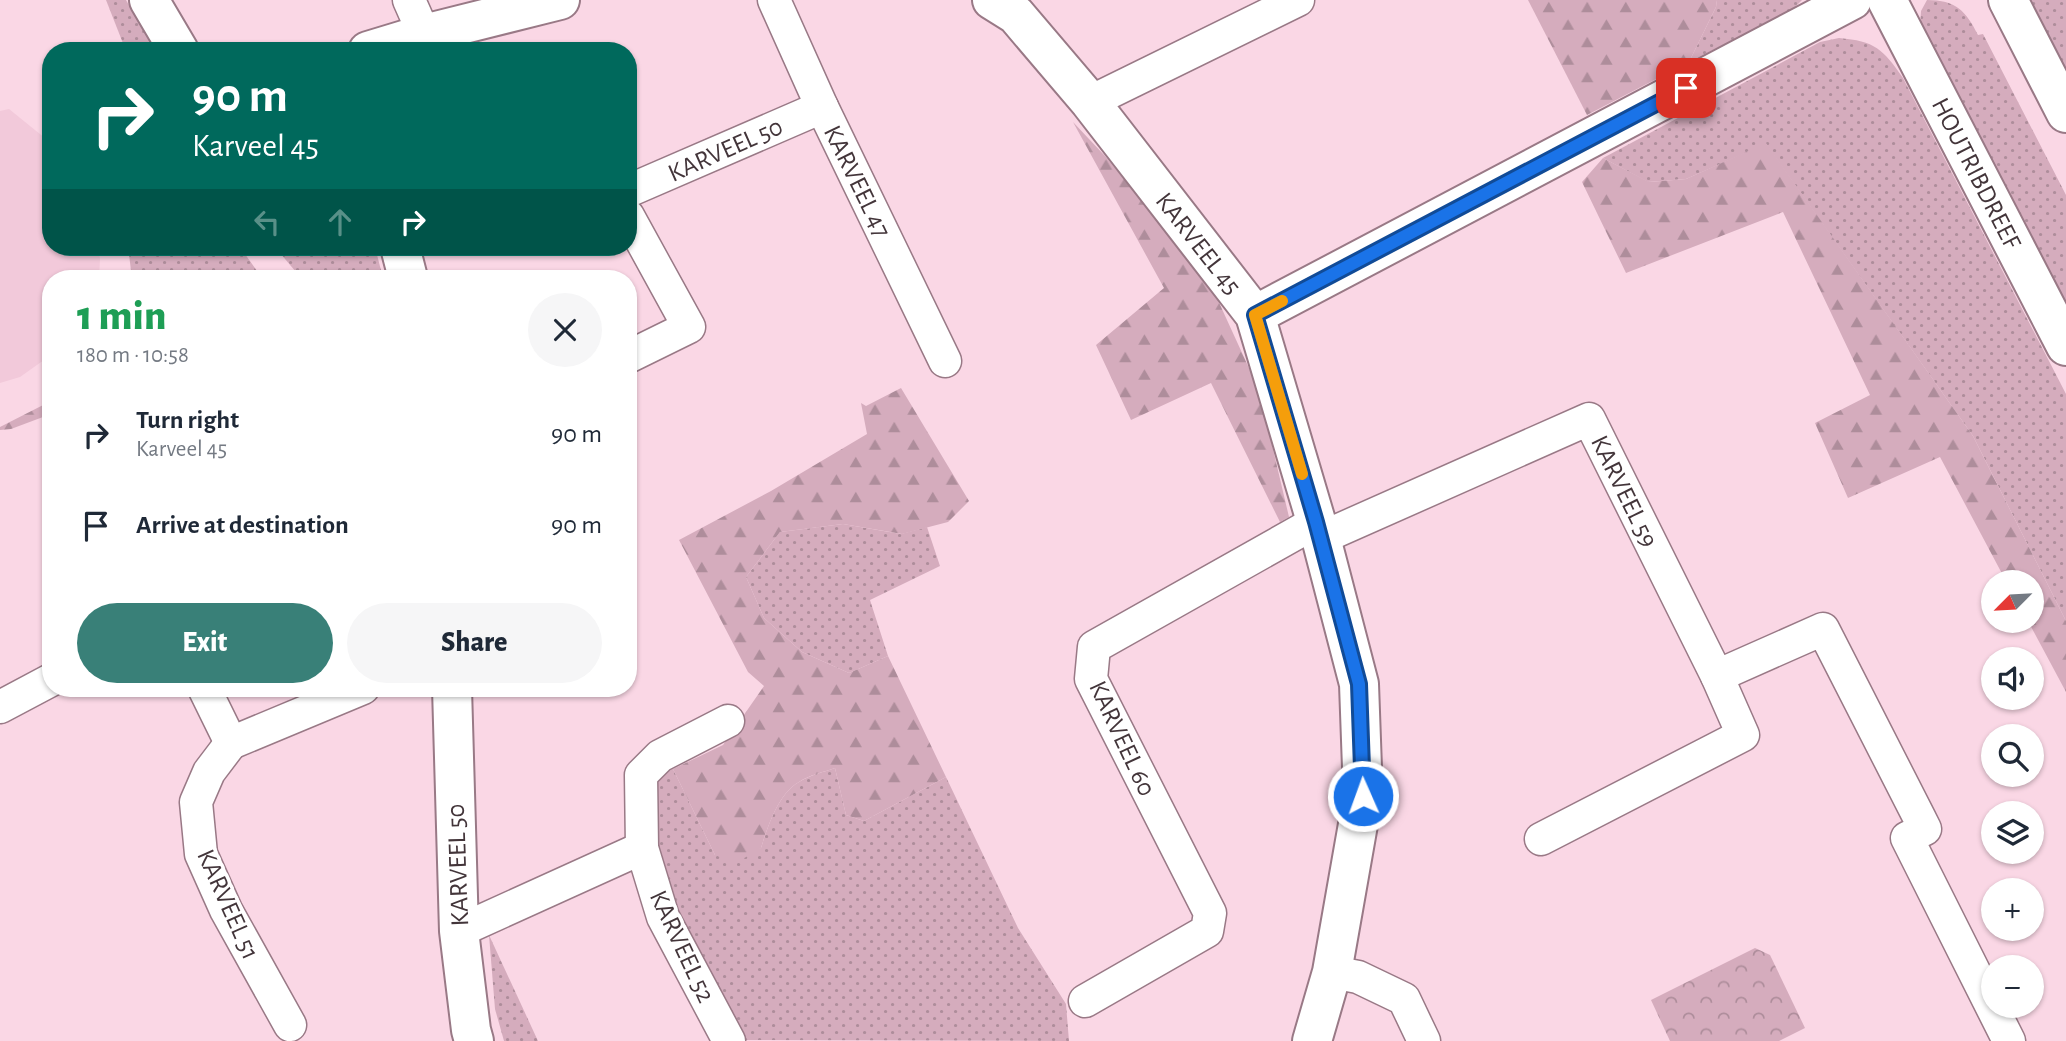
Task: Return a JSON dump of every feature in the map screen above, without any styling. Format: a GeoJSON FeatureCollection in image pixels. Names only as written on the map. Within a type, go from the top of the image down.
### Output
{"type":"FeatureCollection","features":[{"type":"Feature","properties":{"kind":"street"},"geometry":{"type":"LineString","coordinates":[[149,0],[173,42]]}},
{"type":"Feature","properties":{"kind":"street"},"geometry":{"type":"LineString","coordinates":[[381,42],[416,17],[560,0]]}},
{"type":"Feature","properties":{"kind":"street","name":"KARVEEL 47"},"geometry":{"type":"LineString","coordinates":[[774,0],[822,107],[945,361]]}},
{"type":"Feature","properties":{"kind":"street","name":"KARVEEL 45"},"geometry":{"type":"LineString","coordinates":[[992,0],[1016,15],[1090,102],[1255,315],[1852,0]]}},
{"type":"Feature","properties":{"kind":"street"},"geometry":{"type":"LineString","coordinates":[[1090,102],[1298,0]]}},
{"type":"Feature","properties":{"kind":"street","name":"HOUTRIBDREEF"},"geometry":{"type":"LineString","coordinates":[[1887,0],[2066,346]]}},
{"type":"Feature","properties":{"kind":"street"},"geometry":{"type":"LineString","coordinates":[[2008,0],[2066,113]]}},
{"type":"Feature","properties":{"kind":"street","name":"KARVEEL 50"},"geometry":{"type":"LineString","coordinates":[[637,187],[822,107]]}},
{"type":"Feature","properties":{"kind":"street"},"geometry":{"type":"LineString","coordinates":[[637,232],[689,327],[637,353]]}},
{"type":"Feature","properties":{"kind":"street"},"geometry":{"type":"LineString","coordinates":[[1255,315],[1318,530],[1359,684],[1363,796],[1332,972],[1312,1041]]}},
{"type":"Feature","properties":{"kind":"street","name":"KARVEEL 59"},"geometry":{"type":"LineString","coordinates":[[1318,530],[1589,419],[1717,676],[1743,734],[1541,839]]}},
{"type":"Feature","properties":{"kind":"street","name":"KARVEEL 60"},"geometry":{"type":"LineString","coordinates":[[1085,1001],[1207,931],[1210,913],[1091,679],[1094,647],[1318,530]]}},
{"type":"Feature","properties":{"kind":"street"},"geometry":{"type":"LineString","coordinates":[[1717,676],[1823,629],[1925,829],[1908,838],[2009,1041]]}},
{"type":"Feature","properties":{"kind":"street"},"geometry":{"type":"LineString","coordinates":[[0,707],[42,685]]}},
{"type":"Feature","properties":{"kind":"street"},"geometry":{"type":"LineString","coordinates":[[208,697],[231,743],[341,697]]}},
{"type":"Feature","properties":{"kind":"street","name":"KARVEEL 50"},"geometry":{"type":"LineString","coordinates":[[452,697],[459,931],[474,1041]]}},
{"type":"Feature","properties":{"kind":"street","name":"KARVEEL 52"},"geometry":{"type":"LineString","coordinates":[[728,721],[660,756],[641,775],[642,848],[663,917],[729,1041]]}},
{"type":"Feature","properties":{"kind":"street","name":"KARVEEL 51"},"geometry":{"type":"LineString","coordinates":[[231,743],[209,772],[196,802],[201,854],[226,910],[290,1025]]}},
{"type":"Feature","properties":{"kind":"street"},"geometry":{"type":"LineString","coordinates":[[459,931],[642,848]]}},
{"type":"Feature","properties":{"kind":"street"},"geometry":{"type":"LineString","coordinates":[[1332,972],[1358,977],[1404,999],[1424,1041]]}},
{"type":"Feature","properties":{"kind":"shaded area"},"geometry":{"type":"Polygon","coordinates":[[[9,109],[42,136],[42,256],[100,256],[100,259],[99,270],[42,270],[42,361],[20,377],[0,383],[0,111],[9,109]]]}},
{"type":"Feature","properties":{"kind":"green space"},"geometry":{"type":"Polygon","coordinates":[[[106,0],[126,0],[150,42],[122,42],[106,0]]]}},
{"type":"Feature","properties":{"kind":"green space"},"geometry":{"type":"Polygon","coordinates":[[[1528,0],[1717,0],[1689,62],[1587,115],[1528,0]]]}},
{"type":"Feature","properties":{"kind":"green space"},"geometry":{"type":"Polygon","coordinates":[[[1717,0],[1802,0],[1791,11],[1689,62],[1717,0]]]}},
{"type":"Feature","properties":{"kind":"green space"},"geometry":{"type":"Polygon","coordinates":[[[1927,0],[1946,2],[1959,8],[1978,35],[1983,34],[2066,195],[2066,306],[1920,26],[1921,11],[1927,0]]]}},
{"type":"Feature","properties":{"kind":"green space"},"geometry":{"type":"Polygon","coordinates":[[[2029,0],[2066,0],[2066,71],[2029,0]]]}},
{"type":"Feature","properties":{"kind":"green space"},"geometry":{"type":"Polygon","coordinates":[[[1839,38],[1870,44],[1890,60],[1903,78],[2066,394],[2066,621],[2044,577],[2044,570],[2040,570],[1973,436],[1766,144],[1686,179],[1648,182],[1603,158],[1820,42],[1839,38]]]}},
{"type":"Feature","properties":{"kind":"green space"},"geometry":{"type":"Polygon","coordinates":[[[1073,122],[1105,156],[1211,285],[1259,390],[1289,517],[1280,522],[1211,383],[1131,420],[1096,345],[1164,288],[1073,122]]]}},
{"type":"Feature","properties":{"kind":"green space"},"geometry":{"type":"Polygon","coordinates":[[[1766,143],[1973,436],[2040,570],[2000,570],[1940,457],[1848,498],[1815,423],[1870,395],[1783,212],[1626,273],[1582,182],[1603,158],[1649,182],[1686,179],[1766,143]]]}},
{"type":"Feature","properties":{"kind":"green space"},"geometry":{"type":"Polygon","coordinates":[[[129,256],[246,256],[256,270],[131,270],[129,256]]]}},
{"type":"Feature","properties":{"kind":"green space"},"geometry":{"type":"Polygon","coordinates":[[[283,256],[377,256],[381,270],[294,270],[283,256]]]}},
{"type":"Feature","properties":{"kind":"green space"},"geometry":{"type":"Polygon","coordinates":[[[901,388],[969,501],[948,522],[902,534],[843,524],[780,532],[746,577],[764,618],[802,652],[849,673],[888,656],[946,777],[864,821],[846,815],[835,768],[807,777],[785,794],[761,848],[736,863],[715,855],[673,769],[723,745],[764,686],[748,672],[679,540],[771,491],[867,434],[861,403],[866,406],[901,388]]]}},
{"type":"Feature","properties":{"kind":"green space"},"geometry":{"type":"Polygon","coordinates":[[[42,406],[42,417],[11,429],[0,430],[0,427],[42,406]]]}},
{"type":"Feature","properties":{"kind":"green space"},"geometry":{"type":"Polygon","coordinates":[[[843,524],[901,534],[927,527],[940,566],[870,600],[888,656],[849,673],[802,652],[764,618],[746,577],[780,532],[843,524]]]}},
{"type":"Feature","properties":{"kind":"green space"},"geometry":{"type":"Polygon","coordinates":[[[2044,577],[2066,621],[2066,692],[2035,634],[2044,634],[2044,577]]]}},
{"type":"Feature","properties":{"kind":"green space"},"geometry":{"type":"Polygon","coordinates":[[[835,768],[846,815],[864,821],[946,777],[1018,928],[1066,1004],[1069,1041],[744,1040],[631,840],[625,837],[635,787],[673,769],[715,855],[761,848],[775,811],[785,794],[803,780],[835,768]]]}},
{"type":"Feature","properties":{"kind":"green space"},"geometry":{"type":"Polygon","coordinates":[[[489,935],[538,1041],[504,1041],[495,1009],[489,935]]]}},
{"type":"Feature","properties":{"kind":"green space"},"geometry":{"type":"Polygon","coordinates":[[[1755,948],[1770,955],[1805,1028],[1779,1041],[1670,1041],[1651,1000],[1755,948]]]}},
{"type":"Feature","properties":{"kind":"slow traffic"},"geometry":{"type":"LineString","coordinates":[[1282,301],[1255,315],[1302,474]]}},
{"type":"Feature","properties":{"kind":"route"},"geometry":{"type":"LineString","coordinates":[[1363,796],[1359,684],[1316,522],[1255,315],[1686,88]]}}]}
